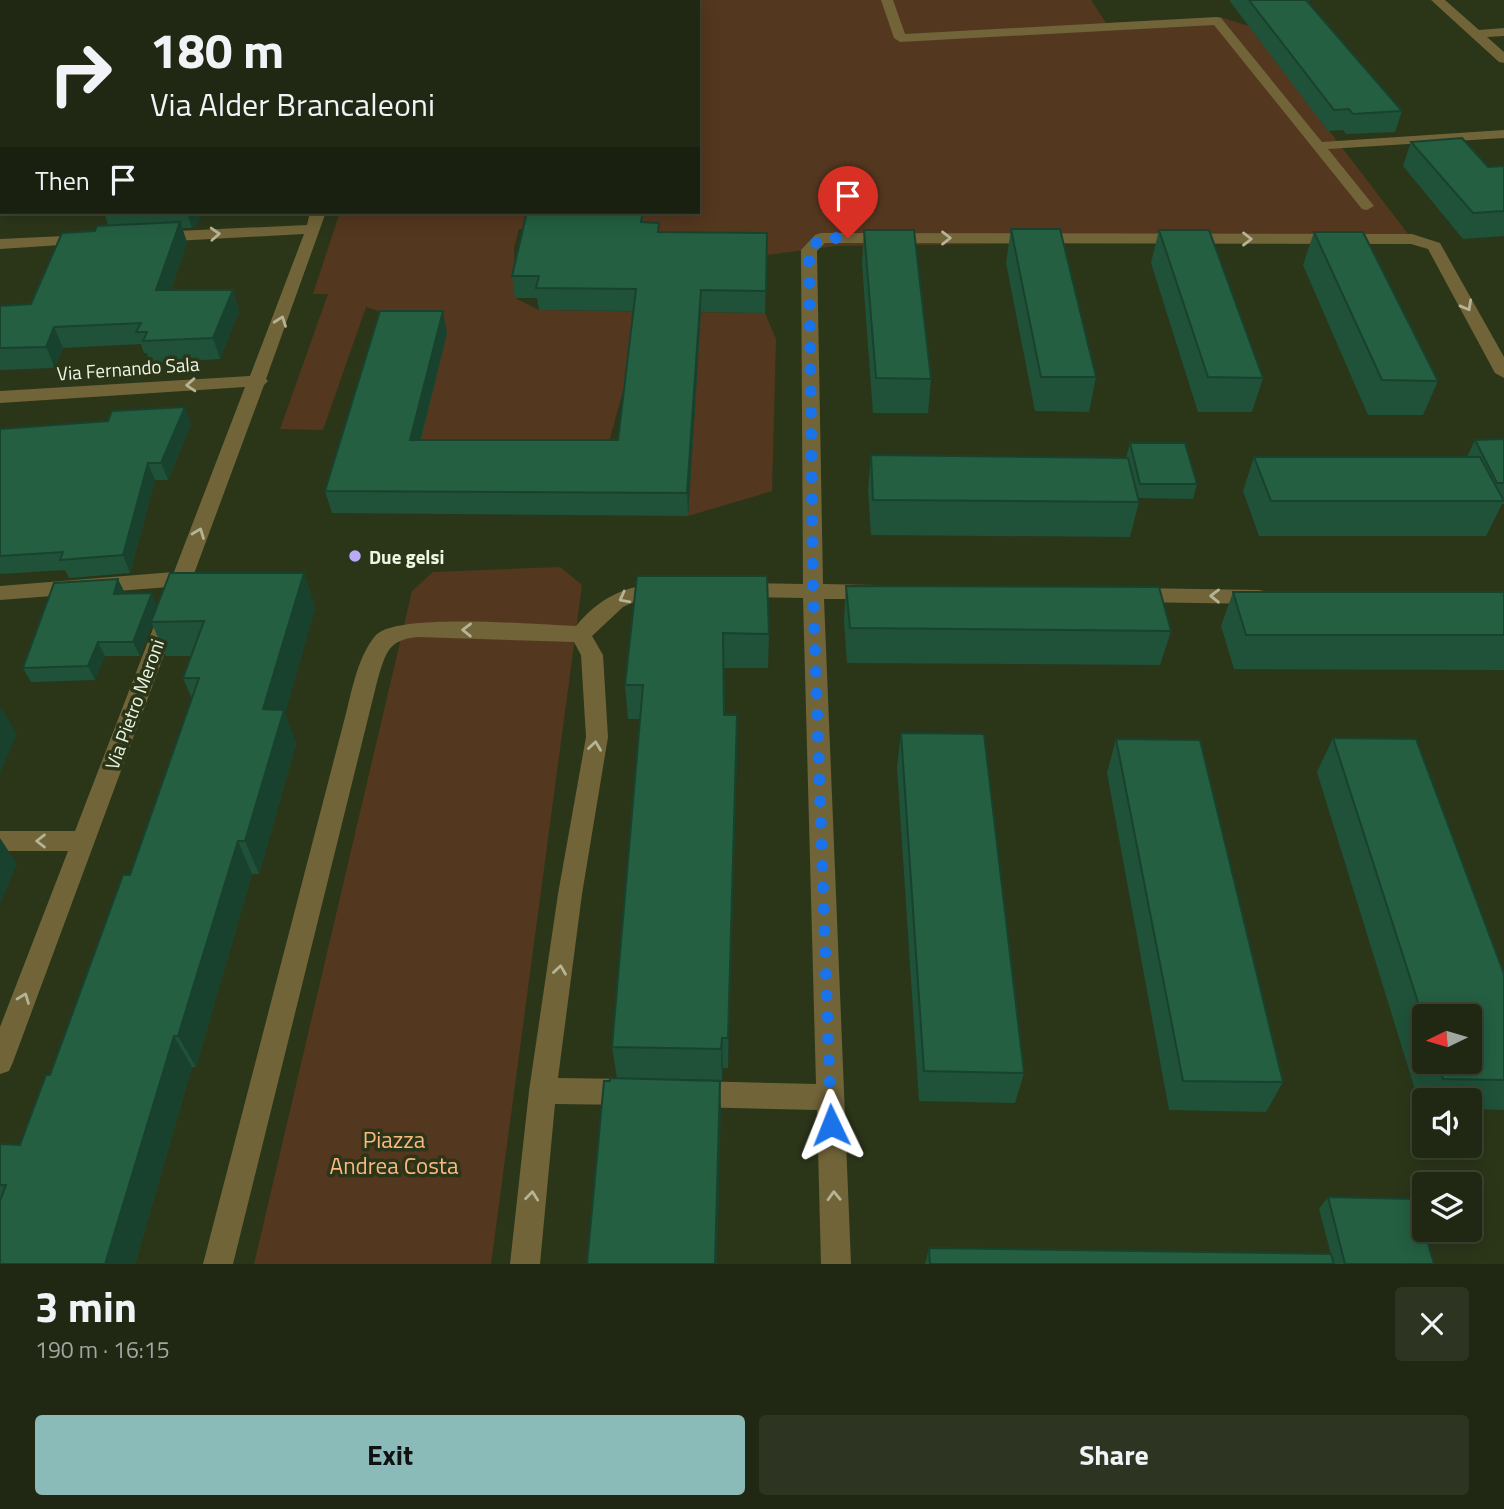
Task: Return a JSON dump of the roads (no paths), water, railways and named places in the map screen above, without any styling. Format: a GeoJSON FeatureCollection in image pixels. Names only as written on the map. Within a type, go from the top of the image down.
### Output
{"type":"FeatureCollection","features":[{"type":"Feature","properties":{"kind":"street"},"geometry":{"type":"LineString","coordinates":[[1437,0],[1504,59]]}},
{"type":"Feature","properties":{"kind":"street"},"geometry":{"type":"LineString","coordinates":[[1476,34],[1504,32]]}},
{"type":"Feature","properties":{"kind":"street"},"geometry":{"type":"LineString","coordinates":[[139,238],[316,220]]}},
{"type":"Feature","properties":{"kind":"street","name":"Via Pietro Meroni"},"geometry":{"type":"LineString","coordinates":[[0,1062],[181,579],[259,381],[316,220]]}},
{"type":"Feature","properties":{"kind":"street"},"geometry":{"type":"LineString","coordinates":[[836,1264],[813,591],[809,250],[821,238],[1412,239],[1434,246],[1504,373]]}},
{"type":"Feature","properties":{"kind":"street"},"geometry":{"type":"LineString","coordinates":[[0,244],[97,240]]}},
{"type":"Feature","properties":{"kind":"street","name":"Via Fernando Sala"},"geometry":{"type":"LineString","coordinates":[[0,397],[259,381]]}},
{"type":"Feature","properties":{"kind":"street"},"geometry":{"type":"LineString","coordinates":[[0,593],[181,579]]}},
{"type":"Feature","properties":{"kind":"street"},"geometry":{"type":"LineString","coordinates":[[581,635],[597,613],[640,590],[678,589]]}},
{"type":"Feature","properties":{"kind":"street"},"geometry":{"type":"LineString","coordinates":[[718,589],[896,592]]}},
{"type":"Feature","properties":{"kind":"street"},"geometry":{"type":"LineString","coordinates":[[1117,595],[1283,597]]}},
{"type":"Feature","properties":{"kind":"street"},"geometry":{"type":"LineString","coordinates":[[218,1264],[354,725],[384,639],[403,631],[417,629],[558,632],[581,635]]}},
{"type":"Feature","properties":{"kind":"street"},"geometry":{"type":"LineString","coordinates":[[525,1264],[570,894],[597,737],[592,655],[581,635]]}},
{"type":"Feature","properties":{"kind":"street"},"geometry":{"type":"LineString","coordinates":[[0,841],[83,841]]}},
{"type":"Feature","properties":{"kind":"street"},"geometry":{"type":"LineString","coordinates":[[544,1091],[831,1097]]}},
{"type":"Feature","properties":{"kind":"lane"},"geometry":{"type":"LineString","coordinates":[[887,0],[900,38],[1217,21],[1367,206]]}},
{"type":"Feature","properties":{"kind":"lane"},"geometry":{"type":"LineString","coordinates":[[1318,146],[1504,134]]}},
{"type":"Feature","properties":{"kind":"place","name":"Due gelsi"},"geometry":{"type":"Point","coordinates":[355,556]}},
{"type":"Feature","properties":{"kind":"park label","name":"Piazza Andrea Costa"},"geometry":{"type":"Point","coordinates":[394,1152]}}]}
